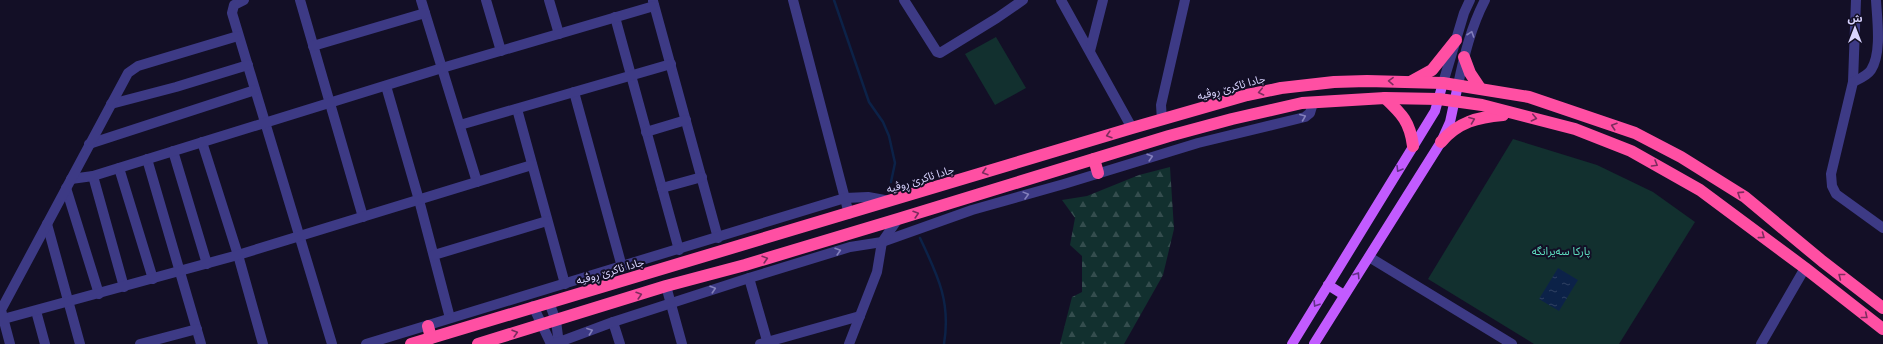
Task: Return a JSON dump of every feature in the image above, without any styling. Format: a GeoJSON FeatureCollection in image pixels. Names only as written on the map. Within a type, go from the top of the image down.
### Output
{"type":"FeatureCollection","features":[{"type":"Feature","properties":{"kind":"highway"},"geometry":{"type":"LineString","coordinates":[[1412,81],[1432,70],[1456,40]]}},
{"type":"Feature","properties":{"kind":"highway"},"geometry":{"type":"LineString","coordinates":[[1464,57],[1470,73],[1480,88]]}},
{"type":"Feature","properties":{"kind":"highway","name":"جادا ئاکرێ ڕوڤیە"},"geometry":{"type":"LineString","coordinates":[[411,344],[534,306],[890,202],[1132,128],[1247,95],[1281,88],[1334,82],[1412,81],[1444,83],[1480,88],[1529,98],[1635,133],[1681,157],[1746,197],[1822,261],[1883,308]]}},
{"type":"Feature","properties":{"kind":"highway"},"geometry":{"type":"LineString","coordinates":[[1385,98],[1406,120],[1411,132],[1413,146]]}},
{"type":"Feature","properties":{"kind":"highway"},"geometry":{"type":"LineString","coordinates":[[478,344],[556,322],[666,286],[745,265],[1094,159],[1232,119],[1272,109],[1313,103],[1385,98],[1439,99],[1482,105],[1586,133],[1643,158],[1700,190],[1805,268],[1883,330]]}},
{"type":"Feature","properties":{"kind":"highway"},"geometry":{"type":"LineString","coordinates":[[1441,142],[1456,128],[1471,120],[1485,116],[1514,114]]}},
{"type":"Feature","properties":{"kind":"highway"},"geometry":{"type":"LineString","coordinates":[[1094,159],[1098,173]]}},
{"type":"Feature","properties":{"kind":"highway"},"geometry":{"type":"LineString","coordinates":[[428,326],[431,338]]}},
{"type":"Feature","properties":{"kind":"main road"},"geometry":{"type":"LineString","coordinates":[[1292,344],[1435,111],[1444,83]]}},
{"type":"Feature","properties":{"kind":"main road"},"geometry":{"type":"LineString","coordinates":[[1314,344],[1441,142],[1450,122],[1458,85]]}},
{"type":"Feature","properties":{"kind":"main road"},"geometry":{"type":"LineString","coordinates":[[1328,285],[1344,295]]}},
{"type":"Feature","properties":{"kind":"street"},"geometry":{"type":"LineString","coordinates":[[244,0],[234,5],[232,10],[238,36],[332,344]]}},
{"type":"Feature","properties":{"kind":"street"},"geometry":{"type":"LineString","coordinates":[[300,0],[363,218]]}},
{"type":"Feature","properties":{"kind":"street"},"geometry":{"type":"LineString","coordinates":[[421,0],[477,182]]}},
{"type":"Feature","properties":{"kind":"street"},"geometry":{"type":"LineString","coordinates":[[486,0],[501,51]]}},
{"type":"Feature","properties":{"kind":"street"},"geometry":{"type":"LineString","coordinates":[[549,0],[559,34]]}},
{"type":"Feature","properties":{"kind":"street"},"geometry":{"type":"LineString","coordinates":[[793,0],[849,214]]}},
{"type":"Feature","properties":{"kind":"street"},"geometry":{"type":"LineString","coordinates":[[905,0],[937,52],[940,53],[1023,0]]}},
{"type":"Feature","properties":{"kind":"street"},"geometry":{"type":"LineString","coordinates":[[1061,0],[1132,128]]}},
{"type":"Feature","properties":{"kind":"street"},"geometry":{"type":"LineString","coordinates":[[1090,51],[1103,0]]}},
{"type":"Feature","properties":{"kind":"street"},"geometry":{"type":"LineString","coordinates":[[1162,120],[1161,105],[1185,0]]}},
{"type":"Feature","properties":{"kind":"street"},"geometry":{"type":"LineString","coordinates":[[1444,83],[1464,13],[1470,0]]}},
{"type":"Feature","properties":{"kind":"street"},"geometry":{"type":"LineString","coordinates":[[1458,85],[1472,30],[1485,0]]}},
{"type":"Feature","properties":{"kind":"street"},"geometry":{"type":"LineString","coordinates":[[1856,0],[1853,82],[1831,174],[1832,186],[1836,194],[1883,228]]}},
{"type":"Feature","properties":{"kind":"street"},"geometry":{"type":"LineString","coordinates":[[1853,82],[1864,77],[1871,69],[1875,57],[1878,35],[1876,0]]}},
{"type":"Feature","properties":{"kind":"street"},"geometry":{"type":"LineString","coordinates":[[69,183],[442,68],[559,34],[654,3],[718,238]]}},
{"type":"Feature","properties":{"kind":"street"},"geometry":{"type":"LineString","coordinates":[[313,46],[425,13]]}},
{"type":"Feature","properties":{"kind":"street"},"geometry":{"type":"LineString","coordinates":[[614,17],[679,250]]}},
{"type":"Feature","properties":{"kind":"street"},"geometry":{"type":"LineString","coordinates":[[10,344],[2,320],[1,310],[126,76],[135,68],[238,36]]}},
{"type":"Feature","properties":{"kind":"street"},"geometry":{"type":"LineString","coordinates":[[460,125],[671,64]]}},
{"type":"Feature","properties":{"kind":"street"},"geometry":{"type":"LineString","coordinates":[[111,104],[176,87],[248,65]]}},
{"type":"Feature","properties":{"kind":"street"},"geometry":{"type":"LineString","coordinates":[[386,86],[419,200],[450,318]]}},
{"type":"Feature","properties":{"kind":"street"},"geometry":{"type":"LineString","coordinates":[[89,144],[255,90]]}},
{"type":"Feature","properties":{"kind":"street"},"geometry":{"type":"LineString","coordinates":[[574,92],[622,267]]}},
{"type":"Feature","properties":{"kind":"street"},"geometry":{"type":"LineString","coordinates":[[556,344],[613,322],[670,303],[850,247],[882,242],[972,210],[1198,143],[1305,117],[1310,113],[1313,103]]}},
{"type":"Feature","properties":{"kind":"street"},"geometry":{"type":"LineString","coordinates":[[517,108],[565,284]]}},
{"type":"Feature","properties":{"kind":"street"},"geometry":{"type":"LineString","coordinates":[[646,132],[686,120]]}},
{"type":"Feature","properties":{"kind":"street"},"geometry":{"type":"LineString","coordinates":[[202,142],[238,255],[263,344]]}},
{"type":"Feature","properties":{"kind":"street"},"geometry":{"type":"LineString","coordinates":[[173,151],[207,264]]}},
{"type":"Feature","properties":{"kind":"street"},"geometry":{"type":"LineString","coordinates":[[147,159],[201,344]]}},
{"type":"Feature","properties":{"kind":"street"},"geometry":{"type":"LineString","coordinates":[[2,320],[238,255],[363,218],[532,165]]}},
{"type":"Feature","properties":{"kind":"street"},"geometry":{"type":"LineString","coordinates":[[119,168],[153,279]]}},
{"type":"Feature","properties":{"kind":"street"},"geometry":{"type":"LineString","coordinates":[[93,176],[124,287]]}},
{"type":"Feature","properties":{"kind":"street"},"geometry":{"type":"LineString","coordinates":[[662,188],[702,177]]}},
{"type":"Feature","properties":{"kind":"street"},"geometry":{"type":"LineString","coordinates":[[69,183],[99,294]]}},
{"type":"Feature","properties":{"kind":"street"},"geometry":{"type":"LineString","coordinates":[[366,344],[679,250],[845,198],[868,197],[890,202]]}},
{"type":"Feature","properties":{"kind":"street"},"geometry":{"type":"LineString","coordinates":[[849,344],[877,272],[882,242],[898,219]]}},
{"type":"Feature","properties":{"kind":"street"},"geometry":{"type":"LineString","coordinates":[[434,255],[547,221]]}},
{"type":"Feature","properties":{"kind":"street"},"geometry":{"type":"LineString","coordinates":[[47,224],[80,344]]}},
{"type":"Feature","properties":{"kind":"street"},"geometry":{"type":"LineString","coordinates":[[870,228],[882,242]]}},
{"type":"Feature","properties":{"kind":"street"},"geometry":{"type":"LineString","coordinates":[[1369,257],[1512,344]]}},
{"type":"Feature","properties":{"kind":"street"},"geometry":{"type":"LineString","coordinates":[[1762,344],[1805,268]]}},
{"type":"Feature","properties":{"kind":"street"},"geometry":{"type":"LineString","coordinates":[[749,278],[765,343],[860,316]]}},
{"type":"Feature","properties":{"kind":"street"},"geometry":{"type":"LineString","coordinates":[[666,286],[682,344]]}},
{"type":"Feature","properties":{"kind":"street"},"geometry":{"type":"LineString","coordinates":[[549,302],[556,322],[556,344]]}},
{"type":"Feature","properties":{"kind":"street"},"geometry":{"type":"LineString","coordinates":[[534,306],[542,325],[556,344]]}},
{"type":"Feature","properties":{"kind":"street"},"geometry":{"type":"LineString","coordinates":[[36,311],[45,344]]}},
{"type":"Feature","properties":{"kind":"street"},"geometry":{"type":"LineString","coordinates":[[613,322],[620,344]]}},
{"type":"Feature","properties":{"kind":"street"},"geometry":{"type":"LineString","coordinates":[[140,344],[197,329]]}},
{"type":"Feature","properties":{"kind":"green space"},"geometry":{"type":"Polygon","coordinates":[[[996,37],[1026,88],[995,105],[965,54],[996,37]]]}},
{"type":"Feature","properties":{"kind":"green space","name":"پارکا سەیرانگه"},"geometry":{"type":"Polygon","coordinates":[[[1513,139],[1597,165],[1653,192],[1695,222],[1619,344],[1534,344],[1428,279],[1513,139]]]}},
{"type":"Feature","properties":{"kind":"green space"},"geometry":{"type":"Polygon","coordinates":[[[1170,167],[1174,229],[1163,275],[1124,344],[1060,344],[1072,297],[1082,292],[1082,256],[1070,245],[1075,218],[1062,200],[1087,196],[1139,175],[1170,167]]]}},
{"type":"Feature","properties":{"kind":"water"},"geometry":{"type":"Polygon","coordinates":[[[1558,268],[1578,280],[1559,311],[1539,299],[1558,268]]]}},
{"type":"Feature","properties":{"kind":"waterway"},"geometry":{"type":"LineString","coordinates":[[834,0],[869,102],[883,122],[889,136],[895,163],[891,182]]}},
{"type":"Feature","properties":{"kind":"waterway"},"geometry":{"type":"LineString","coordinates":[[920,238],[937,277],[944,302],[946,315],[944,344]]}}]}
